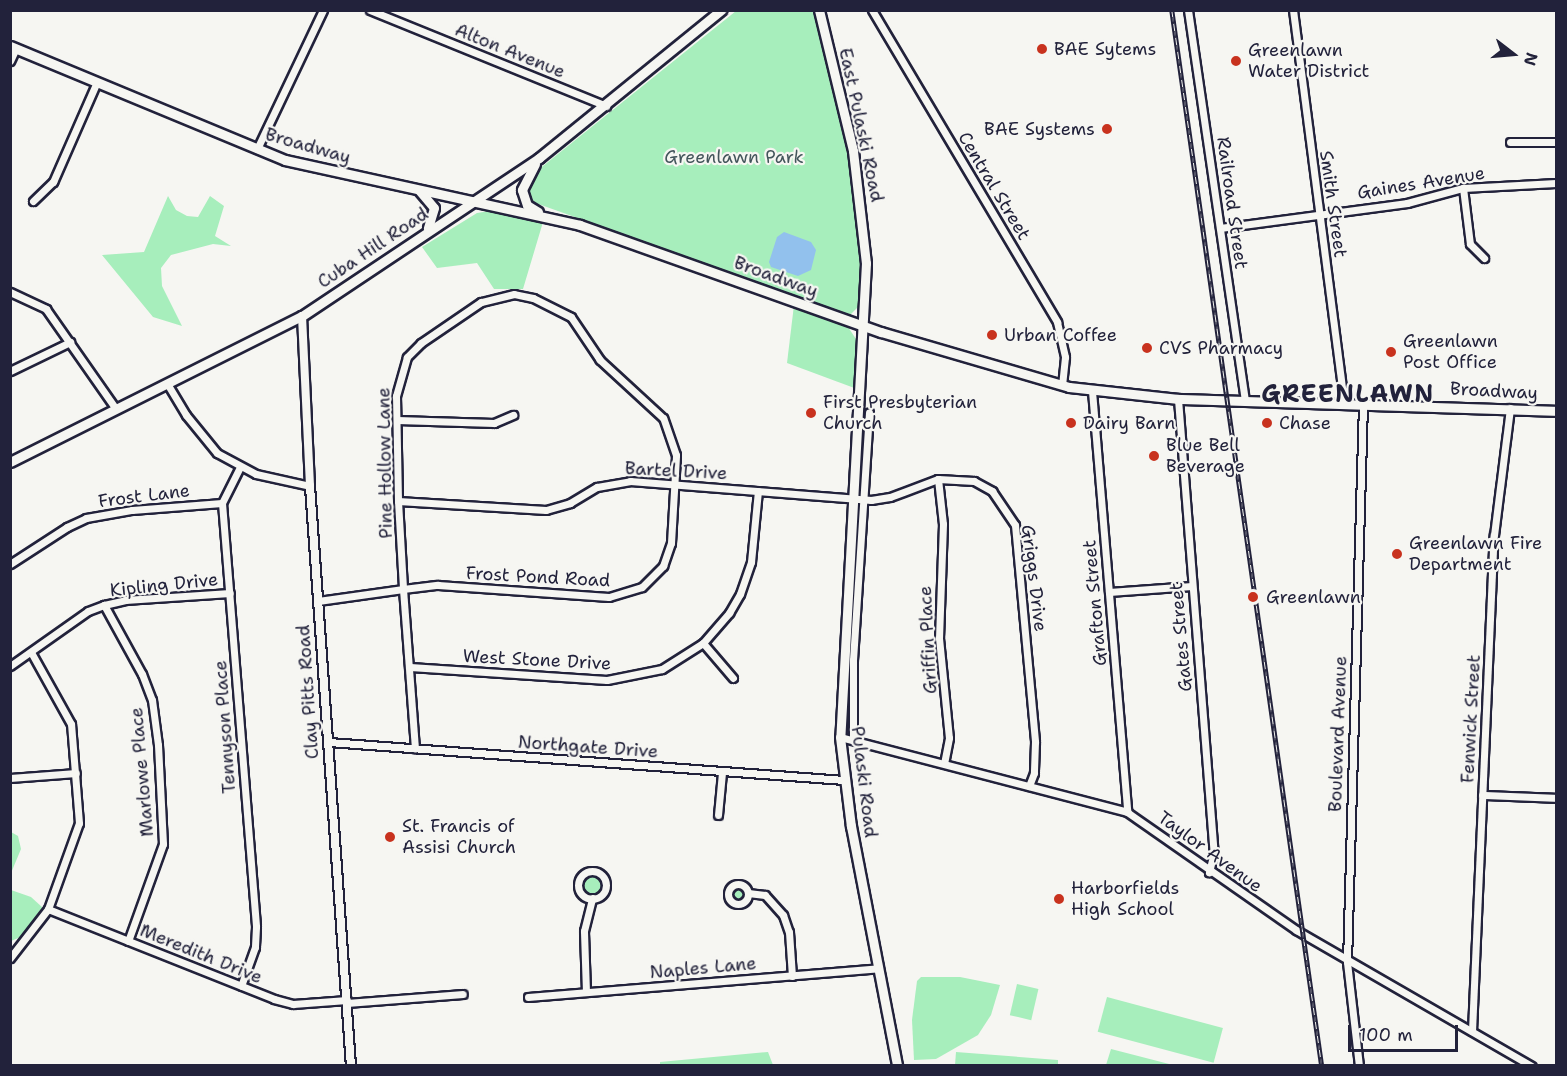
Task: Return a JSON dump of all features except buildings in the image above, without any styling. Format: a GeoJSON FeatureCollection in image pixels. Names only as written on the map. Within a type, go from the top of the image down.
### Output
{"type":"FeatureCollection","features":[{"type":"Feature","properties":{"kind":"main road","name":"Cuba Hill Road"},"geometry":{"type":"LineString","coordinates":[[10,462],[302,316],[474,199],[539,158],[606,106],[721,10]]}},
{"type":"Feature","properties":{"kind":"main road","name":"East Pulaski Road"},"geometry":{"type":"LineString","coordinates":[[819,10],[862,202],[866,263],[864,326],[851,498]]}},
{"type":"Feature","properties":{"kind":"main road","name":"Broadway"},"geometry":{"type":"LineString","coordinates":[[13,47],[285,160],[474,199],[551,218],[864,326],[1062,385],[1092,391],[1178,399],[1363,402],[1557,411]]}},
{"type":"Feature","properties":{"kind":"main road"},"geometry":{"type":"LineString","coordinates":[[539,158],[525,178],[522,195],[531,207],[551,218]]}},
{"type":"Feature","properties":{"kind":"main road"},"geometry":{"type":"LineString","coordinates":[[412,186],[427,195],[434,208],[434,220],[426,231]]}},
{"type":"Feature","properties":{"kind":"main road","name":"Pulaski Road"},"geometry":{"type":"LineString","coordinates":[[851,498],[840,737],[844,780],[897,1065]]}},
{"type":"Feature","properties":{"kind":"street"},"geometry":{"type":"LineString","coordinates":[[256,149],[323,10]]}},
{"type":"Feature","properties":{"kind":"street","name":"Alton Avenue"},"geometry":{"type":"LineString","coordinates":[[370,10],[387,14],[606,106]]}},
{"type":"Feature","properties":{"kind":"street","name":"Central Street"},"geometry":{"type":"LineString","coordinates":[[872,10],[1057,322],[1065,349],[1062,385]]}},
{"type":"Feature","properties":{"kind":"street","name":"Railroad Street"},"geometry":{"type":"LineString","coordinates":[[1188,10],[1245,400]]}},
{"type":"Feature","properties":{"kind":"street","name":"Smith Street"},"geometry":{"type":"LineString","coordinates":[[1293,10],[1344,402]]}},
{"type":"Feature","properties":{"kind":"street"},"geometry":{"type":"LineString","coordinates":[[10,61],[13,47]]}},
{"type":"Feature","properties":{"kind":"street"},"geometry":{"type":"LineString","coordinates":[[33,201],[53,182],[97,82]]}},
{"type":"Feature","properties":{"kind":"street"},"geometry":{"type":"LineString","coordinates":[[1510,142],[1557,142]]}},
{"type":"Feature","properties":{"kind":"street","name":"Gaines Avenue"},"geometry":{"type":"LineString","coordinates":[[1220,228],[1320,212],[1407,203],[1463,188],[1557,183]]}},
{"type":"Feature","properties":{"kind":"street"},"geometry":{"type":"LineString","coordinates":[[1463,188],[1470,244],[1484,258]]}},
{"type":"Feature","properties":{"kind":"street"},"geometry":{"type":"LineString","coordinates":[[10,291],[46,309],[116,409]]}},
{"type":"Feature","properties":{"kind":"street","name":"Pine Hollow Lane"},"geometry":{"type":"LineString","coordinates":[[415,749],[398,501],[397,381],[407,357],[421,343],[481,302],[514,294],[553,305],[571,317],[600,360],[656,409],[673,441],[676,485]]}},
{"type":"Feature","properties":{"kind":"street","name":"Clay Pitts Road"},"geometry":{"type":"LineString","coordinates":[[302,316],[310,486],[351,1065]]}},
{"type":"Feature","properties":{"kind":"street"},"geometry":{"type":"LineString","coordinates":[[10,371],[70,342]]}},
{"type":"Feature","properties":{"kind":"street"},"geometry":{"type":"LineString","coordinates":[[168,385],[217,453],[240,467],[283,483],[310,486]]}},
{"type":"Feature","properties":{"kind":"street","name":"Grafton Street"},"geometry":{"type":"LineString","coordinates":[[1092,391],[1126,812]]}},
{"type":"Feature","properties":{"kind":"street","name":"Gates Street"},"geometry":{"type":"LineString","coordinates":[[1178,399],[1214,852],[1209,872]]}},
{"type":"Feature","properties":{"kind":"street","name":"Boulevard Avenue"},"geometry":{"type":"LineString","coordinates":[[1359,1065],[1347,962],[1363,402]]}},
{"type":"Feature","properties":{"kind":"street","name":"Fenwick Street"},"geometry":{"type":"LineString","coordinates":[[1472,1031],[1494,535],[1510,408]]}},
{"type":"Feature","properties":{"kind":"street"},"geometry":{"type":"LineString","coordinates":[[852,740],[853,660],[869,413]]}},
{"type":"Feature","properties":{"kind":"street"},"geometry":{"type":"LineString","coordinates":[[397,420],[494,423],[513,415]]}},
{"type":"Feature","properties":{"kind":"street"},"geometry":{"type":"LineString","coordinates":[[222,503],[240,467]]}},
{"type":"Feature","properties":{"kind":"street","name":"Griggs Drive"},"geometry":{"type":"LineString","coordinates":[[851,498],[865,500],[890,497],[938,479],[974,481],[992,491],[1015,525],[1035,742],[1034,773],[1029,786]]}},
{"type":"Feature","properties":{"kind":"street","name":"Griffin Place"},"geometry":{"type":"LineString","coordinates":[[938,479],[943,524],[939,638],[948,719],[944,764]]}},
{"type":"Feature","properties":{"kind":"street","name":"Bartel Drive"},"geometry":{"type":"LineString","coordinates":[[398,501],[546,510],[612,483],[676,485],[851,498]]}},
{"type":"Feature","properties":{"kind":"street","name":"Frost Pond Road"},"geometry":{"type":"LineString","coordinates":[[318,601],[438,585],[590,597],[625,595],[654,577],[668,556],[676,485]]}},
{"type":"Feature","properties":{"kind":"street","name":"West Stone Drive"},"geometry":{"type":"LineString","coordinates":[[410,668],[623,680],[662,669],[703,643],[729,614],[746,579],[758,491]]}},
{"type":"Feature","properties":{"kind":"street","name":"Frost Lane"},"geometry":{"type":"LineString","coordinates":[[10,564],[67,526],[87,518],[132,510],[222,503]]}},
{"type":"Feature","properties":{"kind":"street","name":"Tennyson Place"},"geometry":{"type":"LineString","coordinates":[[222,503],[256,927],[255,947],[241,986]]}},
{"type":"Feature","properties":{"kind":"street"},"geometry":{"type":"LineString","coordinates":[[1109,592],[1192,586]]}},
{"type":"Feature","properties":{"kind":"street","name":"Kipling Drive"},"geometry":{"type":"LineString","coordinates":[[10,666],[88,611],[104,605],[125,600],[230,593]]}},
{"type":"Feature","properties":{"kind":"street","name":"Marlowe Place"},"geometry":{"type":"LineString","coordinates":[[104,605],[142,674],[152,700],[158,745],[163,844],[128,941]]}},
{"type":"Feature","properties":{"kind":"street"},"geometry":{"type":"LineString","coordinates":[[703,643],[733,678]]}},
{"type":"Feature","properties":{"kind":"street"},"geometry":{"type":"LineString","coordinates":[[10,958],[48,909],[79,823],[71,724],[65,707],[31,652]]}},
{"type":"Feature","properties":{"kind":"street","name":"Taylor Avenue"},"geometry":{"type":"LineString","coordinates":[[840,737],[1126,812],[1209,872],[1347,962],[1532,1065]]}},
{"type":"Feature","properties":{"kind":"street","name":"Northgate Drive"},"geometry":{"type":"LineString","coordinates":[[329,742],[722,773],[844,780]]}},
{"type":"Feature","properties":{"kind":"street"},"geometry":{"type":"LineString","coordinates":[[10,778],[76,773]]}},
{"type":"Feature","properties":{"kind":"street"},"geometry":{"type":"LineString","coordinates":[[718,815],[722,773]]}},
{"type":"Feature","properties":{"kind":"street"},"geometry":{"type":"LineString","coordinates":[[1482,795],[1557,798]]}},
{"type":"Feature","properties":{"kind":"street"},"geometry":{"type":"LineString","coordinates":[[586,992],[584,931],[592,898],[605,888],[602,876],[595,871],[582,875],[578,883],[584,896],[592,898]]}},
{"type":"Feature","properties":{"kind":"street"},"geometry":{"type":"LineString","coordinates":[[748,893],[765,895],[783,915],[789,932],[792,976]]}},
{"type":"Feature","properties":{"kind":"street","name":"Meredith Drive"},"geometry":{"type":"LineString","coordinates":[[48,909],[241,986],[293,1004],[463,994]]}},
{"type":"Feature","properties":{"kind":"street","name":"Naples Lane"},"geometry":{"type":"LineString","coordinates":[[528,997],[879,968]]}},
{"type":"Feature","properties":{"kind":"green space","name":"Greenlawn Park"},"geometry":{"type":"Polygon","coordinates":[[[736,11],[813,11],[847,149],[860,238],[860,305],[850,315],[527,200],[524,185],[528,178],[736,11]]]}},
{"type":"Feature","properties":{"kind":"green space"},"geometry":{"type":"Polygon","coordinates":[[[168,196],[176,210],[187,216],[198,217],[210,196],[224,206],[215,236],[231,246],[213,244],[171,255],[161,268],[162,286],[182,326],[153,317],[102,255],[144,252],[168,196]]]}},
{"type":"Feature","properties":{"kind":"green space"},"geometry":{"type":"Polygon","coordinates":[[[490,211],[543,222],[523,289],[494,289],[477,263],[437,268],[422,247],[477,213],[490,211]]]}},
{"type":"Feature","properties":{"kind":"green space"},"geometry":{"type":"Polygon","coordinates":[[[794,305],[846,324],[860,345],[857,389],[787,363],[794,305]]]}},
{"type":"Feature","properties":{"kind":"green space"},"geometry":{"type":"Polygon","coordinates":[[[11,832],[18,836],[21,849],[11,873],[11,832]]]}},
{"type":"Feature","properties":{"kind":"green space"},"geometry":{"type":"Polygon","coordinates":[[[592,874],[600,877],[603,885],[600,893],[592,896],[584,893],[581,885],[584,877],[592,874]]]}},
{"type":"Feature","properties":{"kind":"green space"},"geometry":{"type":"Polygon","coordinates":[[[735,886],[741,886],[746,894],[744,900],[735,902],[730,897],[730,891],[735,886]]]}},
{"type":"Feature","properties":{"kind":"green space"},"geometry":{"type":"Polygon","coordinates":[[[11,890],[31,897],[42,907],[39,917],[23,936],[11,941],[11,890]]]}},
{"type":"Feature","properties":{"kind":"green space"},"geometry":{"type":"Polygon","coordinates":[[[921,977],[960,977],[1000,985],[991,1015],[978,1035],[936,1059],[914,1060],[912,1020],[917,981],[921,977]]]}},
{"type":"Feature","properties":{"kind":"green space"},"geometry":{"type":"Polygon","coordinates":[[[1017,984],[1038,989],[1031,1020],[1010,1015],[1017,984]]]}},
{"type":"Feature","properties":{"kind":"green space"},"geometry":{"type":"Polygon","coordinates":[[[1107,997],[1223,1028],[1214,1063],[1098,1032],[1107,997]]]}},
{"type":"Feature","properties":{"kind":"green space"},"geometry":{"type":"Polygon","coordinates":[[[1111,1049],[1173,1065],[1106,1065],[1111,1049]]]}},
{"type":"Feature","properties":{"kind":"green space"},"geometry":{"type":"Polygon","coordinates":[[[768,1052],[773,1065],[660,1065],[660,1062],[768,1052]]]}},
{"type":"Feature","properties":{"kind":"green space"},"geometry":{"type":"Polygon","coordinates":[[[956,1052],[1058,1060],[1058,1065],[955,1065],[956,1052]]]}},
{"type":"Feature","properties":{"kind":"water"},"geometry":{"type":"Polygon","coordinates":[[[784,232],[811,242],[816,250],[811,270],[798,276],[771,267],[769,262],[777,237],[784,232]]]}},
{"type":"Feature","properties":{"kind":"railway"},"geometry":{"type":"LineString","coordinates":[[1172,10],[1322,1066]]}},
{"type":"Feature","properties":{"kind":"place","name":"BAE Sytems"},"geometry":{"type":"Point","coordinates":[1042,49]}},
{"type":"Feature","properties":{"kind":"place","name":"Greenlawn Water District"},"geometry":{"type":"Point","coordinates":[1236,61]}},
{"type":"Feature","properties":{"kind":"place","name":"BAE Systems"},"geometry":{"type":"Point","coordinates":[1107,129]}},
{"type":"Feature","properties":{"kind":"place","name":"Urban Coffee"},"geometry":{"type":"Point","coordinates":[992,335]}},
{"type":"Feature","properties":{"kind":"place","name":"CVS Pharmacy"},"geometry":{"type":"Point","coordinates":[1147,348]}},
{"type":"Feature","properties":{"kind":"place","name":"Greenlawn Post Office"},"geometry":{"type":"Point","coordinates":[1391,352]}},
{"type":"Feature","properties":{"kind":"place","name":"First Presbyterian Church"},"geometry":{"type":"Point","coordinates":[811,413]}},
{"type":"Feature","properties":{"kind":"place","name":"Dairy Barn"},"geometry":{"type":"Point","coordinates":[1071,423]}},
{"type":"Feature","properties":{"kind":"place","name":"Chase"},"geometry":{"type":"Point","coordinates":[1267,423]}},
{"type":"Feature","properties":{"kind":"place","name":"Blue Bell Beverage"},"geometry":{"type":"Point","coordinates":[1154,456]}},
{"type":"Feature","properties":{"kind":"place","name":"Greenlawn Fire Department"},"geometry":{"type":"Point","coordinates":[1397,554]}},
{"type":"Feature","properties":{"kind":"place","name":"Greenlawn"},"geometry":{"type":"Point","coordinates":[1253,597]}},
{"type":"Feature","properties":{"kind":"place","name":"St. Francis of Assisi Church"},"geometry":{"type":"Point","coordinates":[390,837]}},
{"type":"Feature","properties":{"kind":"place","name":"Harborfields High School"},"geometry":{"type":"Point","coordinates":[1059,899]}},
{"type":"Feature","properties":{"kind":"district","name":"GREENLAWN"},"geometry":{"type":"Point","coordinates":[1348,395]}}]}
